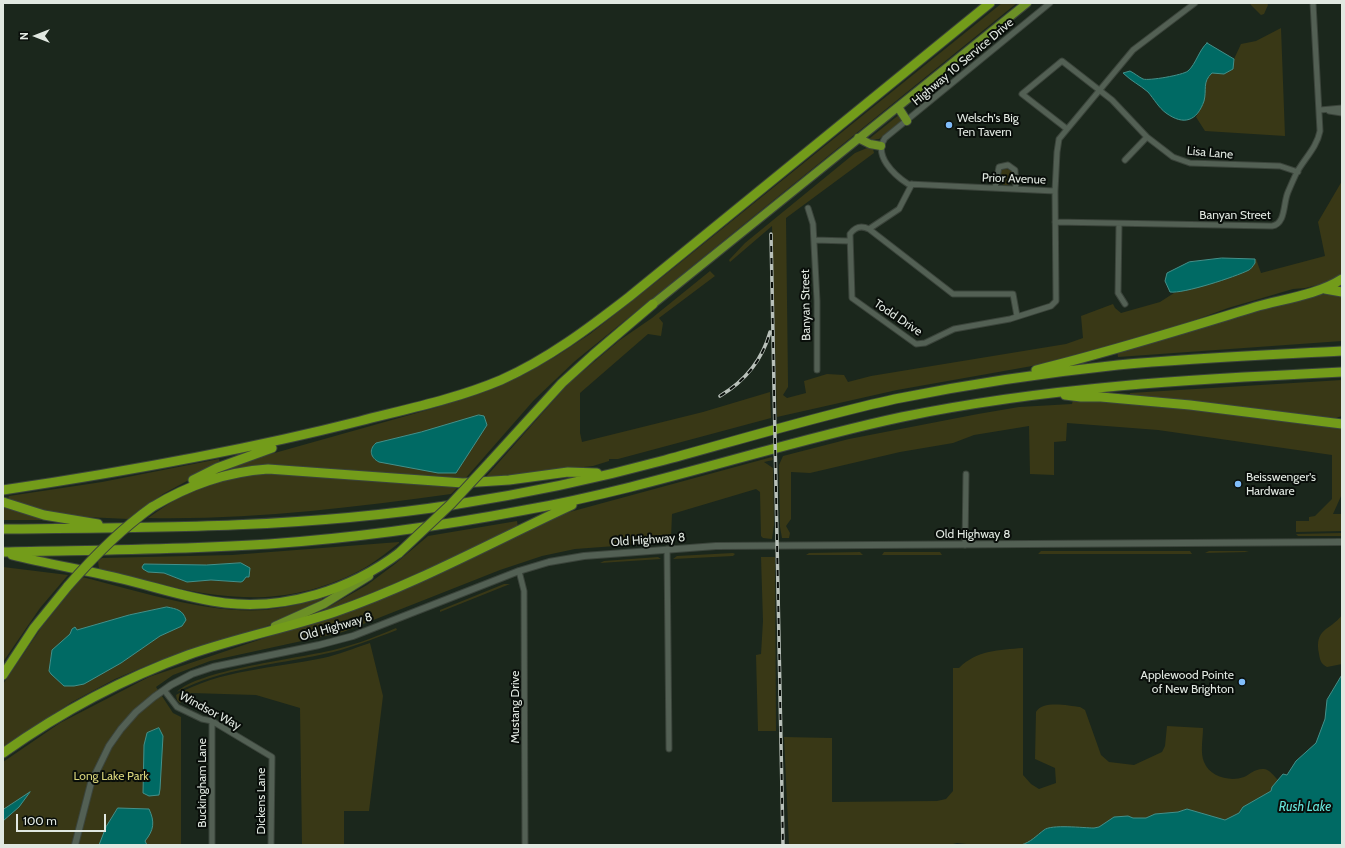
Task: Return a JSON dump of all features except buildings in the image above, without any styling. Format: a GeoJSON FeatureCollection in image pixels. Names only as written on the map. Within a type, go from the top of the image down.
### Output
{"type":"FeatureCollection","features":[{"type":"Feature","properties":{"kind":"highway"},"geometry":{"type":"LineString","coordinates":[[3,490],[175,462],[309,434],[461,395],[502,379],[558,349],[602,318],[700,241],[990,3]]}},
{"type":"Feature","properties":{"kind":"highway"},"geometry":{"type":"LineString","coordinates":[[3,753],[61,714],[125,681],[188,655],[279,625],[324,604],[366,578],[399,553],[452,504],[562,384],[592,355],[653,304],[1027,3]]}},
{"type":"Feature","properties":{"kind":"highway"},"geometry":{"type":"LineString","coordinates":[[898,107],[908,121]]}},
{"type":"Feature","properties":{"kind":"highway"},"geometry":{"type":"LineString","coordinates":[[856,140],[881,146]]}},
{"type":"Feature","properties":{"kind":"highway"},"geometry":{"type":"LineString","coordinates":[[3,529],[125,528],[266,524],[372,516],[476,501],[609,474],[831,414],[982,383],[1083,359],[1274,302],[1323,289],[1342,279]]}},
{"type":"Feature","properties":{"kind":"highway"},"geometry":{"type":"LineString","coordinates":[[1323,289],[1342,292]]}},
{"type":"Feature","properties":{"kind":"highway"},"geometry":{"type":"LineString","coordinates":[[982,383],[1119,365],[1342,351]]}},
{"type":"Feature","properties":{"kind":"highway"},"geometry":{"type":"LineString","coordinates":[[3,552],[205,548],[304,541],[382,532],[500,515],[586,498],[871,424],[971,404],[1141,383],[1342,372]]}},
{"type":"Feature","properties":{"kind":"highway"},"geometry":{"type":"LineString","coordinates":[[1054,393],[1082,397],[1101,397],[1190,405],[1340,422]]}},
{"type":"Feature","properties":{"kind":"highway"},"geometry":{"type":"LineString","coordinates":[[3,675],[34,628],[68,586],[103,547],[128,525],[175,490],[216,468],[309,434]]}},
{"type":"Feature","properties":{"kind":"highway"},"geometry":{"type":"LineString","coordinates":[[152,507],[205,481],[241,471],[268,469],[463,483],[509,480],[568,472],[609,474]]}},
{"type":"Feature","properties":{"kind":"highway"},"geometry":{"type":"LineString","coordinates":[[233,641],[303,622],[366,600],[586,498]]}},
{"type":"Feature","properties":{"kind":"highway"},"geometry":{"type":"LineString","coordinates":[[3,502],[44,515],[125,528]]}},
{"type":"Feature","properties":{"kind":"highway"},"geometry":{"type":"LineString","coordinates":[[3,552],[202,599],[224,603],[251,605],[289,600],[327,591],[362,576],[391,559]]}},
{"type":"Feature","properties":{"kind":"street","name":"Highway 10 Service Drive"},"geometry":{"type":"LineString","coordinates":[[908,121],[1050,3]]}},
{"type":"Feature","properties":{"kind":"street","name":"Prior Avenue"},"geometry":{"type":"LineString","coordinates":[[881,146],[883,157],[897,176],[912,184],[1055,191],[1058,144],[1066,129],[1133,50],[1195,3]]}},
{"type":"Feature","properties":{"kind":"street","name":"Banyan Street"},"geometry":{"type":"LineString","coordinates":[[1055,222],[1274,226],[1281,222],[1285,197],[1298,172],[1318,142],[1320,131],[1313,3]]}},
{"type":"Feature","properties":{"kind":"street","name":"Lisa Lane"},"geometry":{"type":"LineString","coordinates":[[1066,129],[1022,94],[1062,61],[1125,112],[1147,137],[1173,157],[1190,163],[1280,166],[1298,172]]}},
{"type":"Feature","properties":{"kind":"street"},"geometry":{"type":"LineString","coordinates":[[1320,110],[1342,108]]}},
{"type":"Feature","properties":{"kind":"street"},"geometry":{"type":"LineString","coordinates":[[1320,110],[1342,113]]}},
{"type":"Feature","properties":{"kind":"street"},"geometry":{"type":"LineString","coordinates":[[881,146],[885,138],[908,121]]}},
{"type":"Feature","properties":{"kind":"street"},"geometry":{"type":"LineString","coordinates":[[1125,160],[1147,137]]}},
{"type":"Feature","properties":{"kind":"street"},"geometry":{"type":"LineString","coordinates":[[995,188],[997,171],[999,167],[1008,165],[1015,170],[1016,189]]}},
{"type":"Feature","properties":{"kind":"street"},"geometry":{"type":"LineString","coordinates":[[869,229],[899,209],[912,184]]}},
{"type":"Feature","properties":{"kind":"street","name":"Todd Drive"},"geometry":{"type":"LineString","coordinates":[[849,241],[852,298],[916,344],[925,343],[954,329],[1010,319],[1050,307],[1056,300],[1055,191]]}},
{"type":"Feature","properties":{"kind":"street","name":"Banyan Street"},"geometry":{"type":"LineString","coordinates":[[808,208],[814,224],[817,301],[817,370]]}},
{"type":"Feature","properties":{"kind":"street"},"geometry":{"type":"LineString","coordinates":[[1119,224],[1118,293],[1125,304]]}},
{"type":"Feature","properties":{"kind":"street"},"geometry":{"type":"LineString","coordinates":[[814,240],[849,241],[850,234],[856,228],[865,227],[953,294],[1013,294],[1017,316]]}},
{"type":"Feature","properties":{"kind":"street"},"geometry":{"type":"LineString","coordinates":[[966,474],[966,545]]}},
{"type":"Feature","properties":{"kind":"street","name":"Old Highway 8"},"geometry":{"type":"LineString","coordinates":[[75,845],[89,788],[102,758],[126,723],[144,705],[164,690],[187,676],[213,667],[319,645],[353,636],[519,570],[571,557],[667,549],[738,546],[1342,542]]}},
{"type":"Feature","properties":{"kind":"street"},"geometry":{"type":"LineString","coordinates":[[667,549],[669,749]]}},
{"type":"Feature","properties":{"kind":"street","name":"Mustang Drive"},"geometry":{"type":"LineString","coordinates":[[519,570],[523,580],[525,598],[525,845]]}},
{"type":"Feature","properties":{"kind":"street","name":"Windsor Way"},"geometry":{"type":"LineString","coordinates":[[164,690],[177,707],[212,722],[272,757]]}},
{"type":"Feature","properties":{"kind":"street","name":"Buckingham Lane"},"geometry":{"type":"LineString","coordinates":[[212,722],[212,845]]}},
{"type":"Feature","properties":{"kind":"street","name":"Dickens Lane"},"geometry":{"type":"LineString","coordinates":[[271,845],[272,757]]}},
{"type":"Feature","properties":{"kind":"green space"},"geometry":{"type":"Polygon","coordinates":[[[1002,3],[1017,3],[575,361],[534,400],[464,480],[226,472],[225,468],[239,463],[438,407],[491,389],[523,375],[555,357],[590,334],[1002,3]],[[486,425],[421,432],[376,443],[372,448],[371,455],[460,467],[486,425]]]}},
{"type":"Feature","properties":{"kind":"green space"},"geometry":{"type":"Polygon","coordinates":[[[1250,3],[1267,3],[1268,5],[1264,14],[1261,15],[1250,3]]]}},
{"type":"Feature","properties":{"kind":"green space"},"geometry":{"type":"Polygon","coordinates":[[[1281,28],[1285,136],[1205,131],[1196,117],[1202,106],[1206,82],[1209,76],[1212,73],[1224,74],[1233,69],[1234,59],[1241,44],[1256,41],[1281,28]]]}},
{"type":"Feature","properties":{"kind":"green space"},"geometry":{"type":"Polygon","coordinates":[[[900,114],[902,119],[901,123],[879,139],[871,140],[870,138],[900,114]]]}},
{"type":"Feature","properties":{"kind":"green space"},"geometry":{"type":"Polygon","coordinates":[[[867,148],[873,149],[874,153],[786,218],[788,387],[783,395],[787,398],[806,393],[804,381],[827,374],[844,375],[848,382],[871,376],[1066,344],[1083,338],[1081,316],[1113,304],[1121,313],[1160,302],[1174,293],[1250,270],[1255,263],[1255,259],[1261,273],[1325,256],[1318,222],[1342,181],[1342,274],[1326,283],[1293,289],[1228,308],[1160,333],[1049,363],[897,390],[777,417],[772,226],[730,262],[729,260],[745,243],[855,153],[867,148]]]}},
{"type":"Feature","properties":{"kind":"green space"},"geometry":{"type":"Polygon","coordinates":[[[1006,169],[1013,174],[1014,177],[1009,184],[1006,185],[999,180],[998,177],[1003,170],[1006,169]]]}},
{"type":"Feature","properties":{"kind":"green space"},"geometry":{"type":"Polygon","coordinates":[[[710,271],[715,276],[659,318],[663,323],[661,336],[648,334],[580,393],[580,433],[582,442],[703,412],[770,392],[771,418],[618,459],[609,459],[609,461],[593,466],[485,478],[569,383],[620,340],[652,318],[710,271]]]}},
{"type":"Feature","properties":{"kind":"green space"},"geometry":{"type":"Polygon","coordinates":[[[1319,293],[1320,295],[1332,293],[1342,296],[1342,341],[1118,357],[1117,351],[1319,293]]]}},
{"type":"Feature","properties":{"kind":"green space"},"geometry":{"type":"Polygon","coordinates":[[[1342,380],[1342,416],[1336,418],[1129,396],[1130,393],[1342,380]]]}},
{"type":"Feature","properties":{"kind":"green space"},"geometry":{"type":"Polygon","coordinates":[[[1073,400],[1097,400],[1233,413],[1342,428],[1342,494],[1333,514],[1342,514],[1342,531],[1296,532],[1296,521],[1309,521],[1309,517],[1315,516],[1332,499],[1332,455],[1158,430],[1067,423],[1066,441],[1054,442],[1054,475],[1030,474],[1029,426],[974,435],[953,443],[900,452],[810,473],[791,472],[791,519],[786,526],[790,533],[789,538],[782,538],[780,527],[779,465],[783,456],[849,439],[978,414],[1019,407],[1072,404],[1073,400]]]}},
{"type":"Feature","properties":{"kind":"green space","name":"Long Lake Park"},"geometry":{"type":"Polygon","coordinates":[[[772,457],[773,460],[764,462],[773,468],[774,525],[772,539],[763,538],[761,536],[760,492],[756,489],[672,514],[671,538],[669,542],[575,549],[542,556],[500,570],[343,632],[210,661],[173,675],[156,687],[173,713],[181,717],[181,845],[3,845],[3,762],[60,723],[149,677],[309,623],[566,513],[772,457]]]}},
{"type":"Feature","properties":{"kind":"green space"},"geometry":{"type":"Polygon","coordinates":[[[219,459],[220,463],[163,494],[129,519],[63,516],[7,500],[9,496],[102,482],[219,459]]]}},
{"type":"Feature","properties":{"kind":"green space"},"geometry":{"type":"Polygon","coordinates":[[[266,472],[460,485],[451,494],[338,508],[224,517],[148,518],[177,498],[223,478],[266,472]]]}},
{"type":"Feature","properties":{"kind":"green space"},"geometry":{"type":"Polygon","coordinates":[[[3,504],[49,520],[3,520],[3,504]]]}},
{"type":"Feature","properties":{"kind":"green space"},"geometry":{"type":"Polygon","coordinates":[[[517,521],[518,527],[420,574],[344,605],[318,613],[367,585],[428,536],[517,521]]]}},
{"type":"Feature","properties":{"kind":"green space"},"geometry":{"type":"Polygon","coordinates":[[[1342,533],[1342,536],[1298,536],[1296,534],[1342,533]]]}},
{"type":"Feature","properties":{"kind":"green space"},"geometry":{"type":"Polygon","coordinates":[[[399,542],[385,554],[359,571],[325,585],[293,594],[261,597],[230,596],[166,586],[99,569],[98,561],[102,558],[232,555],[399,542]],[[241,563],[206,565],[144,564],[145,571],[164,573],[187,582],[211,580],[242,582],[244,578],[249,577],[241,563]]]}},
{"type":"Feature","properties":{"kind":"green space"},"geometry":{"type":"Polygon","coordinates":[[[1041,551],[1190,551],[1192,554],[1038,554],[1041,551]]]}},
{"type":"Feature","properties":{"kind":"green space"},"geometry":{"type":"Polygon","coordinates":[[[1209,551],[1245,551],[1249,552],[1205,553],[1209,551]]]}},
{"type":"Feature","properties":{"kind":"green space"},"geometry":{"type":"Polygon","coordinates":[[[860,552],[863,555],[806,555],[809,553],[860,552]]]}},
{"type":"Feature","properties":{"kind":"green space"},"geometry":{"type":"Polygon","coordinates":[[[884,552],[940,552],[942,555],[882,555],[884,552]]]}},
{"type":"Feature","properties":{"kind":"green space"},"geometry":{"type":"Polygon","coordinates":[[[735,554],[733,556],[673,559],[677,556],[735,554]]]}},
{"type":"Feature","properties":{"kind":"green space"},"geometry":{"type":"Polygon","coordinates":[[[658,557],[661,559],[600,563],[604,561],[658,557]]]}},
{"type":"Feature","properties":{"kind":"green space"},"geometry":{"type":"Polygon","coordinates":[[[761,557],[775,557],[776,731],[758,731],[756,655],[761,654],[763,621],[761,557]]]}},
{"type":"Feature","properties":{"kind":"green space"},"geometry":{"type":"Polygon","coordinates":[[[3,567],[68,575],[40,608],[3,662],[3,567]]]}},
{"type":"Feature","properties":{"kind":"green space"},"geometry":{"type":"Polygon","coordinates":[[[82,577],[150,595],[196,605],[219,608],[265,610],[287,607],[322,598],[323,602],[267,626],[155,662],[115,679],[72,702],[3,748],[3,684],[41,628],[82,577]],[[167,607],[129,615],[77,630],[52,650],[50,670],[64,686],[121,663],[160,636],[182,626],[167,607]]]}},
{"type":"Feature","properties":{"kind":"green space"},"geometry":{"type":"Polygon","coordinates":[[[504,584],[510,584],[440,612],[440,610],[504,584]]]}},
{"type":"Feature","properties":{"kind":"green space"},"geometry":{"type":"Polygon","coordinates":[[[1342,615],[1342,664],[1327,667],[1322,663],[1320,658],[1318,646],[1319,639],[1321,634],[1342,615]]]}},
{"type":"Feature","properties":{"kind":"green space"},"geometry":{"type":"Polygon","coordinates":[[[396,628],[397,630],[361,644],[306,658],[230,672],[212,677],[177,692],[204,678],[224,672],[343,648],[396,628]]]}},
{"type":"Feature","properties":{"kind":"green space"},"geometry":{"type":"Polygon","coordinates":[[[370,643],[383,696],[369,811],[344,811],[344,845],[302,845],[300,708],[256,695],[191,693],[180,703],[177,700],[176,695],[210,680],[248,671],[323,658],[370,643]]]}},
{"type":"Feature","properties":{"kind":"green space"},"geometry":{"type":"Polygon","coordinates":[[[1023,648],[1023,775],[1031,784],[1039,789],[1056,783],[1055,768],[1035,759],[1036,712],[1039,708],[1050,705],[1080,707],[1085,710],[1101,755],[1109,762],[1134,765],[1162,752],[1165,746],[1167,726],[1203,728],[1202,750],[1204,762],[1216,775],[1233,779],[1244,777],[1256,770],[1264,769],[1270,772],[1278,780],[1271,791],[1243,807],[1239,813],[1225,820],[1187,809],[1178,812],[1155,814],[1146,818],[1133,818],[1128,816],[1114,817],[1099,827],[1094,828],[1054,827],[1044,830],[1029,843],[1021,845],[975,845],[957,843],[949,845],[789,845],[784,737],[832,738],[832,802],[937,801],[946,799],[953,791],[953,668],[959,668],[966,662],[981,654],[1005,649],[1023,648]]]}},
{"type":"Feature","properties":{"kind":"water"},"geometry":{"type":"Polygon","coordinates":[[[1207,43],[1234,59],[1233,69],[1224,74],[1212,73],[1209,76],[1206,83],[1204,101],[1201,108],[1194,117],[1189,119],[1179,119],[1166,113],[1148,92],[1123,73],[1130,71],[1143,79],[1152,79],[1185,73],[1191,68],[1207,43]]]}},
{"type":"Feature","properties":{"kind":"water"},"geometry":{"type":"Polygon","coordinates":[[[1222,258],[1255,259],[1255,263],[1249,270],[1221,281],[1197,288],[1170,292],[1165,281],[1167,273],[1189,262],[1222,258]]]}},
{"type":"Feature","properties":{"kind":"water"},"geometry":{"type":"Polygon","coordinates":[[[479,415],[484,416],[487,425],[456,473],[438,473],[379,462],[372,456],[371,451],[376,443],[479,415]]]}},
{"type":"Feature","properties":{"kind":"water"},"geometry":{"type":"Polygon","coordinates":[[[241,563],[250,568],[249,577],[246,577],[241,582],[211,580],[187,582],[164,573],[148,572],[142,567],[144,564],[206,565],[241,563]]]}},
{"type":"Feature","properties":{"kind":"water"},"geometry":{"type":"Polygon","coordinates":[[[167,607],[177,609],[183,614],[186,620],[182,626],[160,636],[121,663],[84,684],[64,686],[49,671],[52,650],[70,634],[72,629],[75,627],[77,630],[129,615],[167,607]]]}},
{"type":"Feature","properties":{"kind":"water","name":"Rush Lake"},"geometry":{"type":"Polygon","coordinates":[[[1342,675],[1342,845],[1021,845],[1031,841],[1048,828],[1094,828],[1099,827],[1114,817],[1128,816],[1133,818],[1146,818],[1155,814],[1178,812],[1187,809],[1225,820],[1239,813],[1243,807],[1271,791],[1272,787],[1283,774],[1287,775],[1296,761],[1316,743],[1325,719],[1327,700],[1342,675]]]}},
{"type":"Feature","properties":{"kind":"water"},"geometry":{"type":"Polygon","coordinates":[[[159,728],[163,736],[160,789],[159,795],[149,796],[143,793],[144,745],[147,733],[159,728]]]}},
{"type":"Feature","properties":{"kind":"water"},"geometry":{"type":"Polygon","coordinates":[[[30,792],[19,807],[3,821],[3,810],[30,792]]]}},
{"type":"Feature","properties":{"kind":"water"},"geometry":{"type":"Polygon","coordinates":[[[118,808],[149,809],[153,826],[145,841],[147,845],[99,845],[106,827],[118,808]]]}},
{"type":"Feature","properties":{"kind":"railway"},"geometry":{"type":"LineString","coordinates":[[771,234],[783,845]]}},
{"type":"Feature","properties":{"kind":"railway"},"geometry":{"type":"LineString","coordinates":[[720,396],[745,377],[757,361],[767,342],[770,332]]}},
{"type":"Feature","properties":{"kind":"place","name":"Welsch's Big Ten Tavern"},"geometry":{"type":"Point","coordinates":[949,125]}},
{"type":"Feature","properties":{"kind":"place","name":"Beisswenger's Hardware"},"geometry":{"type":"Point","coordinates":[1238,484]}},
{"type":"Feature","properties":{"kind":"place","name":"Applewood Pointe of New Brighton"},"geometry":{"type":"Point","coordinates":[1242,682]}}]}
